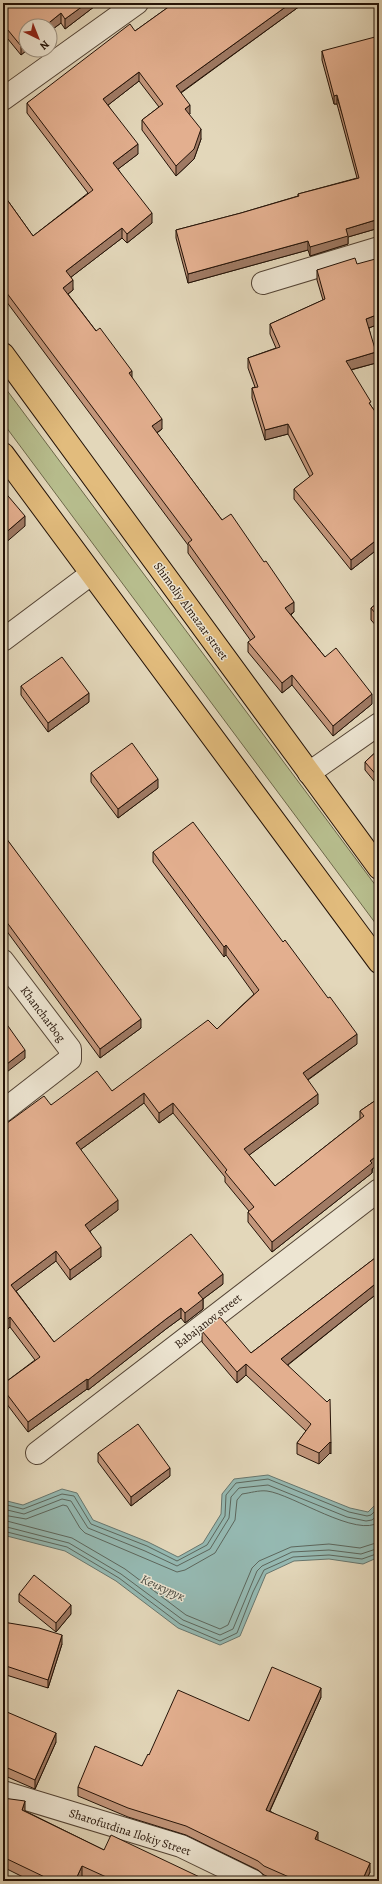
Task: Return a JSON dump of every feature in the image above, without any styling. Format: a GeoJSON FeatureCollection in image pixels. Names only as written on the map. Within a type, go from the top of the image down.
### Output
{"type":"FeatureCollection","features":[{"type":"Feature","properties":{"kind":"main road","name":"Shimoliy Almazar street"},"geometry":{"type":"LineString","coordinates":[[3,354],[379,868]]}},
{"type":"Feature","properties":{"kind":"main road"},"geometry":{"type":"LineString","coordinates":[[3,454],[379,962]]}},
{"type":"Feature","properties":{"kind":"street"},"geometry":{"type":"LineString","coordinates":[[3,99],[137,3]]}},
{"type":"Feature","properties":{"kind":"street"},"geometry":{"type":"LineString","coordinates":[[263,283],[379,248]]}},
{"type":"Feature","properties":{"kind":"street"},"geometry":{"type":"LineString","coordinates":[[3,640],[91,574]]}},
{"type":"Feature","properties":{"kind":"street"},"geometry":{"type":"LineString","coordinates":[[309,773],[379,724]]}},
{"type":"Feature","properties":{"kind":"street","name":"Khancharbog"},"geometry":{"type":"LineString","coordinates":[[3,962],[70,1049],[70,1059],[3,1111]]}},
{"type":"Feature","properties":{"kind":"street","name":"Babajanov street"},"geometry":{"type":"LineString","coordinates":[[37,1453],[379,1190]]}},
{"type":"Feature","properties":{"kind":"street","name":"Sharofutdina Ilokiy Street"},"geometry":{"type":"LineString","coordinates":[[3,1792],[181,1846],[253,1881]]}},
{"type":"Feature","properties":{"kind":"green space"},"geometry":{"type":"Polygon","coordinates":[[[3,385],[379,890],[379,928],[3,423],[3,385]]]}},
{"type":"Feature","properties":{"kind":"water","name":"Кечкурук"},"geometry":{"type":"Polygon","coordinates":[[[268,1475],[350,1508],[368,1512],[379,1501],[379,1557],[363,1564],[329,1559],[294,1561],[266,1574],[240,1636],[220,1645],[178,1628],[116,1581],[65,1551],[3,1535],[3,1500],[23,1505],[62,1489],[77,1493],[93,1520],[148,1542],[178,1557],[203,1543],[221,1514],[222,1494],[234,1479],[268,1475]]]}},
{"type":"Feature","properties":{"kind":"building"},"geometry":{"type":"Polygon","coordinates":[[[3,3],[87,3],[65,19],[61,13],[55,18],[18,18],[18,42],[3,24],[3,3]]]}},
{"type":"Feature","properties":{"kind":"building"},"geometry":{"type":"Polygon","coordinates":[[[174,3],[291,3],[176,86],[190,105],[185,109],[201,129],[194,149],[176,166],[142,120],[163,104],[139,72],[103,99],[138,144],[113,163],[152,213],[127,234],[122,228],[66,271],[73,280],[63,288],[96,331],[100,328],[132,371],[129,373],[162,419],[152,426],[222,520],[231,514],[264,562],[266,561],[294,602],[285,608],[325,657],[336,648],[372,694],[333,726],[292,675],[282,683],[248,642],[255,637],[188,543],[192,540],[3,288],[3,194],[33,236],[93,190],[27,103],[130,24],[135,31],[174,3]]]}},
{"type":"Feature","properties":{"kind":"building"},"geometry":{"type":"Polygon","coordinates":[[[375,37],[379,54],[379,219],[346,229],[348,236],[310,247],[308,241],[188,274],[176,230],[241,213],[299,196],[298,194],[359,178],[337,95],[334,96],[322,51],[375,37]]]}},
{"type":"Feature","properties":{"kind":"building"},"geometry":{"type":"Polygon","coordinates":[[[355,258],[357,264],[379,258],[379,314],[366,319],[376,352],[346,361],[371,402],[369,403],[379,417],[379,538],[351,560],[294,489],[313,474],[288,424],[265,430],[252,388],[258,387],[248,358],[280,347],[270,324],[325,299],[317,270],[355,258]]]}},
{"type":"Feature","properties":{"kind":"building"},"geometry":{"type":"Polygon","coordinates":[[[3,490],[25,516],[3,535],[3,490]]]}},
{"type":"Feature","properties":{"kind":"building"},"geometry":{"type":"Polygon","coordinates":[[[379,602],[379,618],[371,608],[379,602]]]}},
{"type":"Feature","properties":{"kind":"building"},"geometry":{"type":"Polygon","coordinates":[[[62,657],[89,693],[48,723],[21,686],[62,657]]]}},
{"type":"Feature","properties":{"kind":"building"},"geometry":{"type":"Polygon","coordinates":[[[132,743],[158,779],[118,809],[91,773],[132,743]]]}},
{"type":"Feature","properties":{"kind":"building"},"geometry":{"type":"Polygon","coordinates":[[[379,749],[379,778],[365,762],[379,749]]]}},
{"type":"Feature","properties":{"kind":"building"},"geometry":{"type":"Polygon","coordinates":[[[193,822],[283,942],[285,940],[357,1034],[303,1073],[318,1094],[244,1149],[275,1186],[364,1116],[360,1111],[379,1098],[379,1154],[370,1161],[372,1163],[272,1242],[248,1212],[254,1207],[225,1172],[227,1170],[173,1103],[159,1113],[144,1093],[76,1143],[118,1200],[85,1225],[101,1247],[70,1270],[56,1251],[11,1285],[54,1342],[191,1234],[223,1274],[198,1293],[203,1299],[185,1313],[181,1308],[88,1380],[87,1379],[28,1422],[3,1389],[3,1384],[40,1357],[10,1317],[3,1323],[3,1126],[44,1096],[51,1105],[97,1071],[112,1091],[208,1020],[217,1029],[259,990],[226,945],[224,947],[153,852],[193,822]]]}},
{"type":"Feature","properties":{"kind":"building"},"geometry":{"type":"Polygon","coordinates":[[[3,834],[141,1019],[100,1049],[3,917],[3,834]]]}},
{"type":"Feature","properties":{"kind":"building"},"geometry":{"type":"Polygon","coordinates":[[[3,1019],[25,1050],[3,1067],[3,1019]]]}},
{"type":"Feature","properties":{"kind":"building"},"geometry":{"type":"Polygon","coordinates":[[[379,1255],[379,1281],[281,1359],[327,1402],[330,1399],[331,1443],[330,1442],[319,1453],[297,1443],[311,1424],[246,1364],[237,1372],[202,1331],[220,1317],[251,1353],[379,1255]]]}},
{"type":"Feature","properties":{"kind":"building"},"geometry":{"type":"Polygon","coordinates":[[[138,1424],[170,1468],[131,1497],[98,1453],[138,1424]]]}},
{"type":"Feature","properties":{"kind":"building"},"geometry":{"type":"Polygon","coordinates":[[[34,1575],[71,1605],[56,1623],[19,1594],[34,1575]]]}},
{"type":"Feature","properties":{"kind":"building"},"geometry":{"type":"Polygon","coordinates":[[[3,1622],[39,1628],[62,1635],[48,1680],[3,1665],[5,1659],[3,1659],[3,1622]]]}},
{"type":"Feature","properties":{"kind":"building"},"geometry":{"type":"Polygon","coordinates":[[[272,1667],[321,1688],[266,1810],[318,1832],[315,1839],[370,1863],[362,1881],[298,1881],[264,1866],[258,1861],[186,1826],[128,1808],[78,1787],[95,1746],[142,1766],[148,1754],[149,1755],[178,1690],[249,1721],[272,1667]]]}},
{"type":"Feature","properties":{"kind":"building"},"geometry":{"type":"Polygon","coordinates":[[[7,1712],[56,1733],[35,1780],[3,1766],[3,1713],[6,1715],[7,1712]]]}},
{"type":"Feature","properties":{"kind":"building"},"geometry":{"type":"Polygon","coordinates":[[[3,1798],[25,1801],[22,1810],[104,1850],[111,1835],[208,1881],[115,1881],[82,1866],[75,1881],[53,1881],[3,1857],[3,1798]]]}}]}
